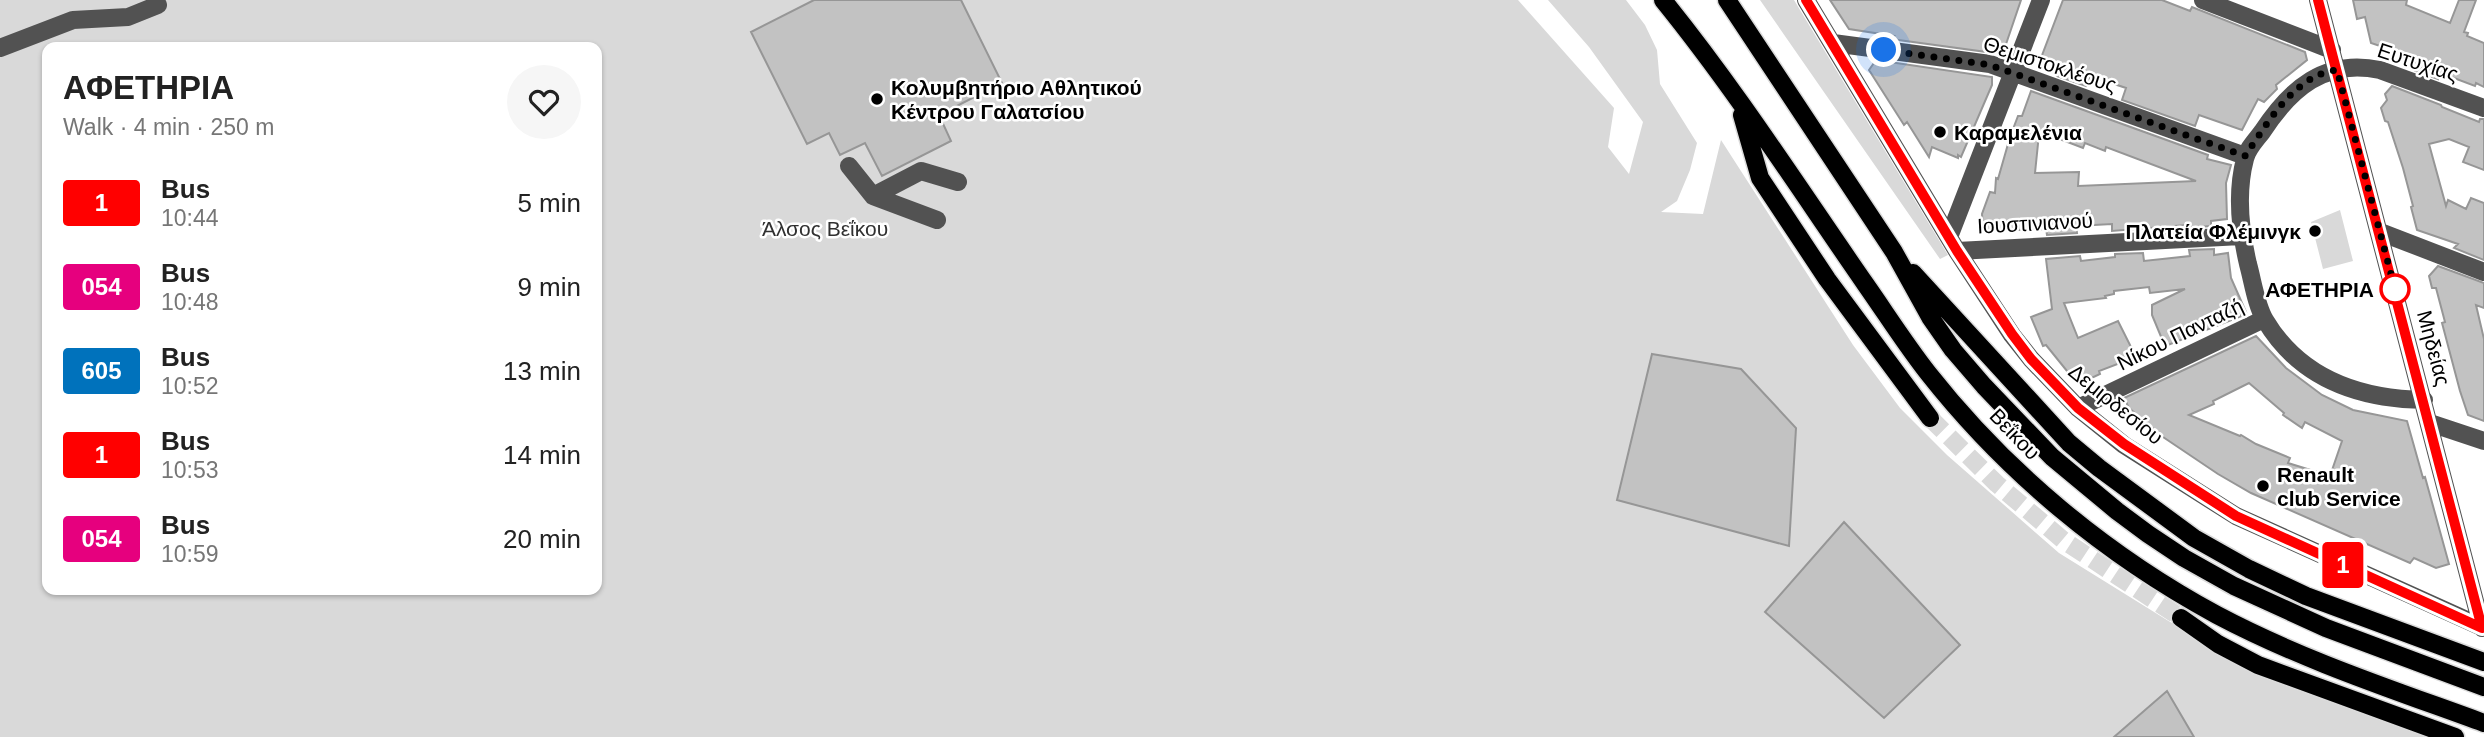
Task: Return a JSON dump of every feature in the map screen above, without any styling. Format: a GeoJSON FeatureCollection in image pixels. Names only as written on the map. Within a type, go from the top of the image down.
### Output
{"type":"FeatureCollection","features":[{"type":"Feature","properties":{"kind":"main road","name":"Βεΐκου"},"geometry":{"type":"LineString","coordinates":[[1663,0],[1738,102],[1914,354],[1960,409],[2028,480],[2095,536],[2167,587],[2219,616],[2361,678],[2484,723]]}},
{"type":"Feature","properties":{"kind":"main road","name":"Βεΐκου"},"geometry":{"type":"LineString","coordinates":[[1727,0],[1894,252],[1945,339],[2019,423],[2085,485],[2128,519],[2185,558],[2234,586],[2326,628],[2484,687]]}},
{"type":"Feature","properties":{"kind":"main road"},"geometry":{"type":"LineString","coordinates":[[1738,102],[1760,178],[1827,279],[1930,418]]}},
{"type":"Feature","properties":{"kind":"main road"},"geometry":{"type":"LineString","coordinates":[[1894,252],[2069,443],[2194,538],[2249,569],[2306,596],[2484,662]]}},
{"type":"Feature","properties":{"kind":"main road"},"geometry":{"type":"LineString","coordinates":[[2181,618],[2218,644],[2258,665],[2455,737]]}},
{"type":"Feature","properties":{"kind":"main road"},"geometry":{"type":"LineString","coordinates":[[2402,692],[2461,737]]}},
{"type":"Feature","properties":{"kind":"street","name":"Δεμιρδεσίου"},"geometry":{"type":"LineString","coordinates":[[1805,0],[1953,244],[2031,359],[2078,408],[2124,444],[2236,516],[2483,628]]}},
{"type":"Feature","properties":{"kind":"street"},"geometry":{"type":"LineString","coordinates":[[1953,244],[2041,0]]}},
{"type":"Feature","properties":{"kind":"street"},"geometry":{"type":"LineString","coordinates":[[2203,0],[2332,50]]}},
{"type":"Feature","properties":{"kind":"street","name":"Μηδείας"},"geometry":{"type":"LineString","coordinates":[[2318,0],[2483,628]]}},
{"type":"Feature","properties":{"kind":"street"},"geometry":{"type":"LineString","coordinates":[[0,48],[73,20],[128,17],[158,5]]}},
{"type":"Feature","properties":{"kind":"street","name":"Θεμιστοκλέους"},"geometry":{"type":"LineString","coordinates":[[1833,43],[1990,65],[2245,156]]}},
{"type":"Feature","properties":{"kind":"street"},"geometry":{"type":"LineString","coordinates":[[2337,70],[2317,75],[2295,92],[2273,115],[2245,156],[2240,187],[2241,236],[2264,318],[2288,350],[2317,373],[2352,391],[2392,400],[2424,400]]}},
{"type":"Feature","properties":{"kind":"street","name":"Ευτυχίας"},"geometry":{"type":"LineString","coordinates":[[2337,70],[2380,70],[2484,108]]}},
{"type":"Feature","properties":{"kind":"street"},"geometry":{"type":"LineString","coordinates":[[849,166],[873,196],[937,220]]}},
{"type":"Feature","properties":{"kind":"street"},"geometry":{"type":"LineString","coordinates":[[873,196],[921,171],[958,182]]}},
{"type":"Feature","properties":{"kind":"street"},"geometry":{"type":"LineString","coordinates":[[2380,232],[2484,272]]}},
{"type":"Feature","properties":{"kind":"street","name":"Ιουστινιανού"},"geometry":{"type":"LineString","coordinates":[[1953,244],[2241,236]]}},
{"type":"Feature","properties":{"kind":"street","name":"Νίκου Πανταζή"},"geometry":{"type":"LineString","coordinates":[[2078,408],[2264,318]]}},
{"type":"Feature","properties":{"kind":"street"},"geometry":{"type":"LineString","coordinates":[[2430,423],[2484,441]]}},
{"type":"Feature","properties":{"kind":"green space","name":"Άλσος Βεΐκου"},"geometry":{"type":"Polygon","coordinates":[[[0,0],[1518,0],[1614,108],[1608,147],[1629,174],[1643,122],[1589,47],[1548,0],[1626,0],[1645,25],[1657,50],[1660,84],[1697,143],[1690,170],[1677,201],[1661,212],[1703,214],[1721,140],[1853,345],[1900,408],[1947,455],[2059,553],[2175,625],[2258,668],[2439,737],[0,737],[0,0]]]}},
{"type":"Feature","properties":{"kind":"green space"},"geometry":{"type":"Polygon","coordinates":[[[1760,0],[1794,0],[1948,255],[1940,259],[1760,0]]]}},
{"type":"Feature","properties":{"kind":"green space"},"geometry":{"type":"Polygon","coordinates":[[[2340,210],[2353,261],[2323,269],[2311,222],[2340,210]]]}},
{"type":"Feature","properties":{"kind":"building","name":"Κολυμβητήριο Αθλητικού Κέντρου Γαλατσίου"},"geometry":{"type":"Polygon","coordinates":[[[814,0],[961,0],[1002,83],[939,115],[951,141],[882,176],[865,143],[840,155],[829,133],[807,144],[751,32],[814,0]]]}},
{"type":"Feature","properties":{"kind":"building"},"geometry":{"type":"Polygon","coordinates":[[[1830,0],[2021,0],[2004,50],[1994,49],[1994,53],[1891,39],[1894,36],[1849,29],[1830,0]]]}},
{"type":"Feature","properties":{"kind":"building"},"geometry":{"type":"Polygon","coordinates":[[[2063,0],[2162,0],[2190,11],[2192,7],[2305,52],[2307,60],[2276,85],[2277,89],[2264,102],[2258,99],[2242,130],[2199,115],[2195,126],[2122,100],[2126,88],[2090,76],[2086,86],[2057,76],[2059,65],[2041,58],[2063,0]]]}},
{"type":"Feature","properties":{"kind":"building"},"geometry":{"type":"Polygon","coordinates":[[[2353,0],[2407,0],[2406,5],[2450,23],[2459,0],[2476,0],[2464,32],[2484,43],[2484,87],[2438,72],[2438,79],[2416,71],[2424,66],[2399,56],[2401,53],[2371,43],[2365,17],[2357,19],[2353,0]]]}},
{"type":"Feature","properties":{"kind":"building"},"geometry":{"type":"Polygon","coordinates":[[[1876,60],[1992,77],[1992,85],[1961,157],[1932,147],[1929,157],[1907,122],[1904,125],[1869,70],[1876,60]]]}},
{"type":"Feature","properties":{"kind":"building"},"geometry":{"type":"Polygon","coordinates":[[[2392,86],[2479,122],[2484,119],[2484,170],[2463,162],[2469,147],[2449,139],[2429,144],[2446,206],[2448,200],[2466,209],[2471,198],[2484,203],[2484,260],[2454,248],[2458,244],[2417,230],[2403,168],[2381,108],[2387,100],[2385,94],[2392,86]]]}},
{"type":"Feature","properties":{"kind":"building"},"geometry":{"type":"Polygon","coordinates":[[[2031,91],[2208,155],[2207,159],[2231,165],[2226,183],[2227,219],[2211,221],[2211,226],[2186,228],[2186,225],[2112,231],[2112,224],[2076,226],[2077,233],[2047,235],[2046,229],[1983,231],[1982,214],[1990,192],[1995,193],[1996,178],[1998,179],[2010,137],[2018,116],[2022,116],[2031,91]],[[2044,133],[2039,134],[2035,173],[2079,172],[2078,186],[2196,181],[2106,147],[2105,151],[2085,143],[2083,148],[2044,133]]]}},
{"type":"Feature","properties":{"kind":"building"},"geometry":{"type":"Polygon","coordinates":[[[2214,249],[2214,255],[2228,253],[2231,278],[2246,312],[2240,314],[2242,316],[2168,345],[2164,344],[2152,315],[2152,305],[2185,289],[2150,293],[2149,287],[2114,291],[2114,294],[2105,296],[2106,298],[2064,303],[2078,338],[2118,321],[2136,357],[2099,371],[2100,374],[2081,383],[2073,374],[2071,376],[2046,345],[2043,346],[2031,317],[2052,309],[2046,259],[2080,256],[2081,261],[2115,257],[2115,254],[2143,253],[2144,261],[2190,256],[2189,250],[2214,249]]]}},
{"type":"Feature","properties":{"kind":"building"},"geometry":{"type":"Polygon","coordinates":[[[2438,266],[2484,283],[2484,308],[2476,305],[2484,339],[2484,421],[2468,415],[2460,391],[2436,288],[2432,288],[2429,276],[2438,266]]]}},
{"type":"Feature","properties":{"kind":"building"},"geometry":{"type":"Polygon","coordinates":[[[2256,336],[2286,368],[2322,395],[2353,410],[2407,421],[2449,564],[2436,568],[2414,558],[2410,563],[2251,493],[2163,437],[2129,408],[2124,398],[2256,336]],[[2249,383],[2189,415],[2290,458],[2288,463],[2330,476],[2342,441],[2305,422],[2302,428],[2283,415],[2284,413],[2249,383]]]}},
{"type":"Feature","properties":{"kind":"building"},"geometry":{"type":"Polygon","coordinates":[[[1652,354],[1741,369],[1796,428],[1789,546],[1617,500],[1652,354]]]}},
{"type":"Feature","properties":{"kind":"building"},"geometry":{"type":"Polygon","coordinates":[[[1844,522],[1960,645],[1884,718],[1765,612],[1844,522]]]}},
{"type":"Feature","properties":{"kind":"building"},"geometry":{"type":"Polygon","coordinates":[[[2167,691],[2194,737],[2114,737],[2167,691]]]}},
{"type":"Feature","properties":{"kind":"tunnel"},"geometry":{"type":"LineString","coordinates":[[1930,418],[1997,484],[2063,540],[2181,618]]}},
{"type":"Feature","properties":{"kind":"bus line","name":"1"},"geometry":{"type":"LineString","coordinates":[[1806,0],[1957,251],[2012,334],[2031,359],[2078,408],[2124,444],[2236,516],[2482,628],[2318,0]]}},
{"type":"Feature","properties":{"kind":"place","name":"Κολυμβητήριο Αθλητικού Κέντρου Γαλατσίου"},"geometry":{"type":"Point","coordinates":[877,99]}},
{"type":"Feature","properties":{"kind":"place","name":"Καραμελένια"},"geometry":{"type":"Point","coordinates":[1940,132]}},
{"type":"Feature","properties":{"kind":"place","name":"Πλατεία Φλέμινγκ"},"geometry":{"type":"Point","coordinates":[2315,231]}},
{"type":"Feature","properties":{"kind":"place","name":"ΑΦΕΤΗΡΙΑ"},"geometry":{"type":"Point","coordinates":[2395,289]}},
{"type":"Feature","properties":{"kind":"place","name":"Renault club Service"},"geometry":{"type":"Point","coordinates":[2263,486]}},
{"type":"Feature","properties":{"kind":"route"},"geometry":{"type":"LineString","coordinates":[[1884,50],[1990,65],[2245,156],[2273,115],[2295,92],[2317,75],[2337,70],[2395,289]]}}]}
